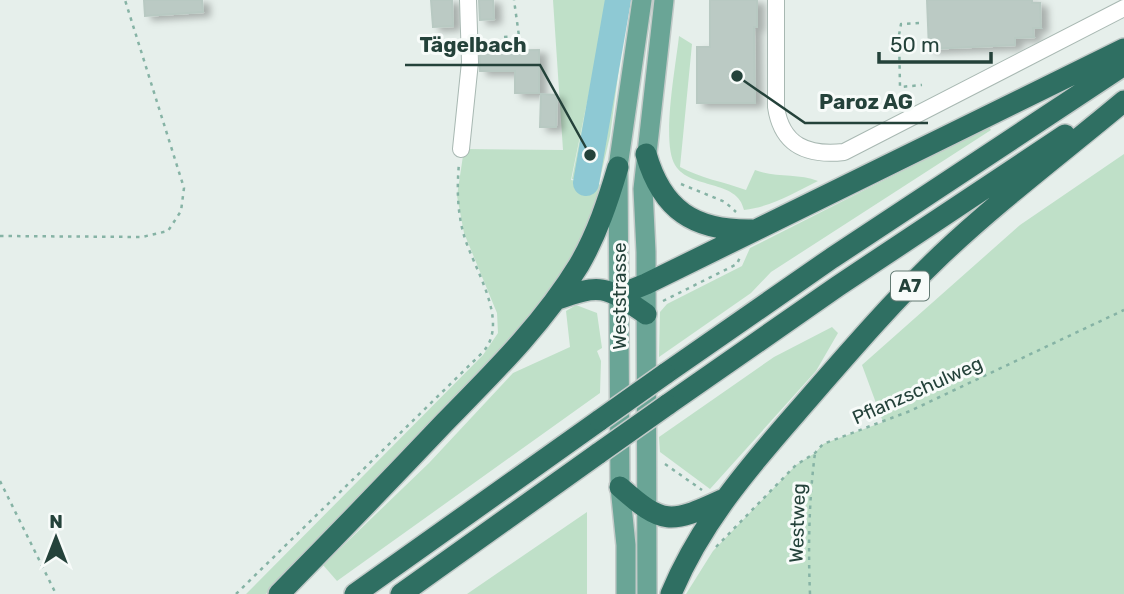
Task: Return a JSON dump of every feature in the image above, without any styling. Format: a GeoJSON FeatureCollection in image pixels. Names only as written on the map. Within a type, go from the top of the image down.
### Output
{"type":"FeatureCollection","features":[{"type":"Feature","properties":{"kind":"highway"},"geometry":{"type":"LineString","coordinates":[[619,295],[646,285],[1124,49]]}},
{"type":"Feature","properties":{"kind":"highway"},"geometry":{"type":"LineString","coordinates":[[355,594],[665,374],[886,222],[1124,65]]}},
{"type":"Feature","properties":{"kind":"highway","name":"A7"},"geometry":{"type":"LineString","coordinates":[[401,594],[667,405],[975,194],[1124,99]]}},
{"type":"Feature","properties":{"kind":"highway","name":"A7"},"geometry":{"type":"LineString","coordinates":[[671,594],[694,546],[724,499],[852,349],[918,278],[981,220],[1124,99]]}},
{"type":"Feature","properties":{"kind":"highway"},"geometry":{"type":"LineString","coordinates":[[646,154],[659,188],[683,214],[712,227],[754,230]]}},
{"type":"Feature","properties":{"kind":"highway"},"geometry":{"type":"LineString","coordinates":[[279,594],[522,341],[555,300],[592,240],[618,167]]}},
{"type":"Feature","properties":{"kind":"highway"},"geometry":{"type":"LineString","coordinates":[[555,300],[589,288],[606,289],[646,314]]}},
{"type":"Feature","properties":{"kind":"highway"},"geometry":{"type":"LineString","coordinates":[[620,487],[646,510]]}},
{"type":"Feature","properties":{"kind":"highway","name":"A7"},"geometry":{"type":"LineString","coordinates":[[646,510],[663,516],[682,517],[724,499]]}},
{"type":"Feature","properties":{"kind":"main road","name":"Weststrasse"},"geometry":{"type":"LineString","coordinates":[[626,594],[626,545],[620,487],[618,167],[642,0]]}},
{"type":"Feature","properties":{"kind":"main road","name":"Weststrasse"},"geometry":{"type":"LineString","coordinates":[[647,594],[643,189],[664,0]]}},
{"type":"Feature","properties":{"kind":"street"},"geometry":{"type":"LineString","coordinates":[[461,149],[470,62],[468,0]]}},
{"type":"Feature","properties":{"kind":"street"},"geometry":{"type":"LineString","coordinates":[[776,0],[778,121],[786,136],[805,150],[823,154],[844,152],[1124,8]]}},
{"type":"Feature","properties":{"kind":"path"},"geometry":{"type":"LineString","coordinates":[[0,236],[142,237],[168,231],[181,211],[184,188],[125,0]]}},
{"type":"Feature","properties":{"kind":"path"},"geometry":{"type":"LineString","coordinates":[[504,37],[519,36],[514,0]]}},
{"type":"Feature","properties":{"kind":"path"},"geometry":{"type":"LineString","coordinates":[[919,23],[901,24],[899,71],[900,87],[922,85]]}},
{"type":"Feature","properties":{"kind":"path"},"geometry":{"type":"LineString","coordinates":[[236,594],[482,353],[494,334],[493,315],[463,234],[456,197],[461,149]]}},
{"type":"Feature","properties":{"kind":"path"},"geometry":{"type":"LineString","coordinates":[[673,179],[725,202],[732,206],[738,215]]}},
{"type":"Feature","properties":{"kind":"path","name":"Pflanzschulweg"},"geometry":{"type":"LineString","coordinates":[[738,519],[796,465],[815,453],[823,444],[910,411],[1124,310]]}},
{"type":"Feature","properties":{"kind":"path","name":"Westweg"},"geometry":{"type":"LineString","coordinates":[[810,594],[815,453]]}},
{"type":"Feature","properties":{"kind":"path"},"geometry":{"type":"LineString","coordinates":[[0,481],[56,594]]}},
{"type":"Feature","properties":{"kind":"green space"},"geometry":{"type":"Polygon","coordinates":[[[553,0],[628,0],[610,136],[599,183],[572,179],[591,83],[571,180],[603,185],[583,237],[560,279],[521,331],[266,594],[246,594],[483,355],[498,333],[497,313],[464,233],[457,196],[464,149],[563,150],[553,0]]]}},
{"type":"Feature","properties":{"kind":"green space"},"geometry":{"type":"Polygon","coordinates":[[[679,36],[692,44],[680,167],[746,190],[755,170],[818,181],[773,203],[744,210],[733,193],[682,173],[675,165],[669,139],[679,36]]]}},
{"type":"Feature","properties":{"kind":"green space"},"geometry":{"type":"Polygon","coordinates":[[[989,127],[991,130],[771,272],[751,293],[659,357],[660,312],[667,304],[742,266],[750,248],[989,127]]]}},
{"type":"Feature","properties":{"kind":"green space"},"geometry":{"type":"Polygon","coordinates":[[[1124,154],[1124,594],[686,594],[713,551],[796,465],[815,453],[823,444],[883,422],[862,365],[1020,225],[1124,154]]]}},
{"type":"Feature","properties":{"kind":"green space"},"geometry":{"type":"Polygon","coordinates":[[[576,305],[597,313],[602,348],[597,351],[601,361],[600,393],[337,581],[323,565],[429,463],[513,373],[570,347],[566,311],[576,305]]]}},
{"type":"Feature","properties":{"kind":"green space"},"geometry":{"type":"Polygon","coordinates":[[[832,327],[838,333],[816,371],[710,489],[660,452],[659,437],[774,357],[832,327]]]}},
{"type":"Feature","properties":{"kind":"green space"},"geometry":{"type":"Polygon","coordinates":[[[587,512],[587,594],[467,594],[587,512]]]}},
{"type":"Feature","properties":{"kind":"building"},"geometry":{"type":"Polygon","coordinates":[[[144,0],[202,0],[203,12],[145,16],[144,0]]]}},
{"type":"Feature","properties":{"kind":"building"},"geometry":{"type":"Polygon","coordinates":[[[431,0],[452,0],[453,26],[433,27],[431,0]]]}},
{"type":"Feature","properties":{"kind":"building"},"geometry":{"type":"Polygon","coordinates":[[[479,0],[493,0],[494,19],[480,20],[479,0]]]}},
{"type":"Feature","properties":{"kind":"building"},"geometry":{"type":"Polygon","coordinates":[[[710,0],[757,0],[757,27],[754,27],[755,103],[697,103],[697,47],[710,47],[710,0]]]}},
{"type":"Feature","properties":{"kind":"building"},"geometry":{"type":"Polygon","coordinates":[[[927,0],[1032,0],[1032,3],[1040,3],[1041,28],[1033,28],[1034,37],[1015,38],[1015,45],[929,49],[927,0]]]}},
{"type":"Feature","properties":{"kind":"building"},"geometry":{"type":"Polygon","coordinates":[[[539,50],[539,93],[515,93],[515,71],[480,71],[480,51],[539,50]]]}},
{"type":"Feature","properties":{"kind":"building"},"geometry":{"type":"Polygon","coordinates":[[[541,94],[557,95],[556,127],[540,127],[541,94]]]}},
{"type":"Feature","properties":{"kind":"waterway"},"geometry":{"type":"LineString","coordinates":[[586,183],[618,0]]}},
{"type":"Feature","properties":{"kind":"place","name":"Paroz AG"},"geometry":{"type":"Point","coordinates":[737,76]}},
{"type":"Feature","properties":{"kind":"place","name":"Tägelbach"},"geometry":{"type":"Point","coordinates":[590,155]}}]}
